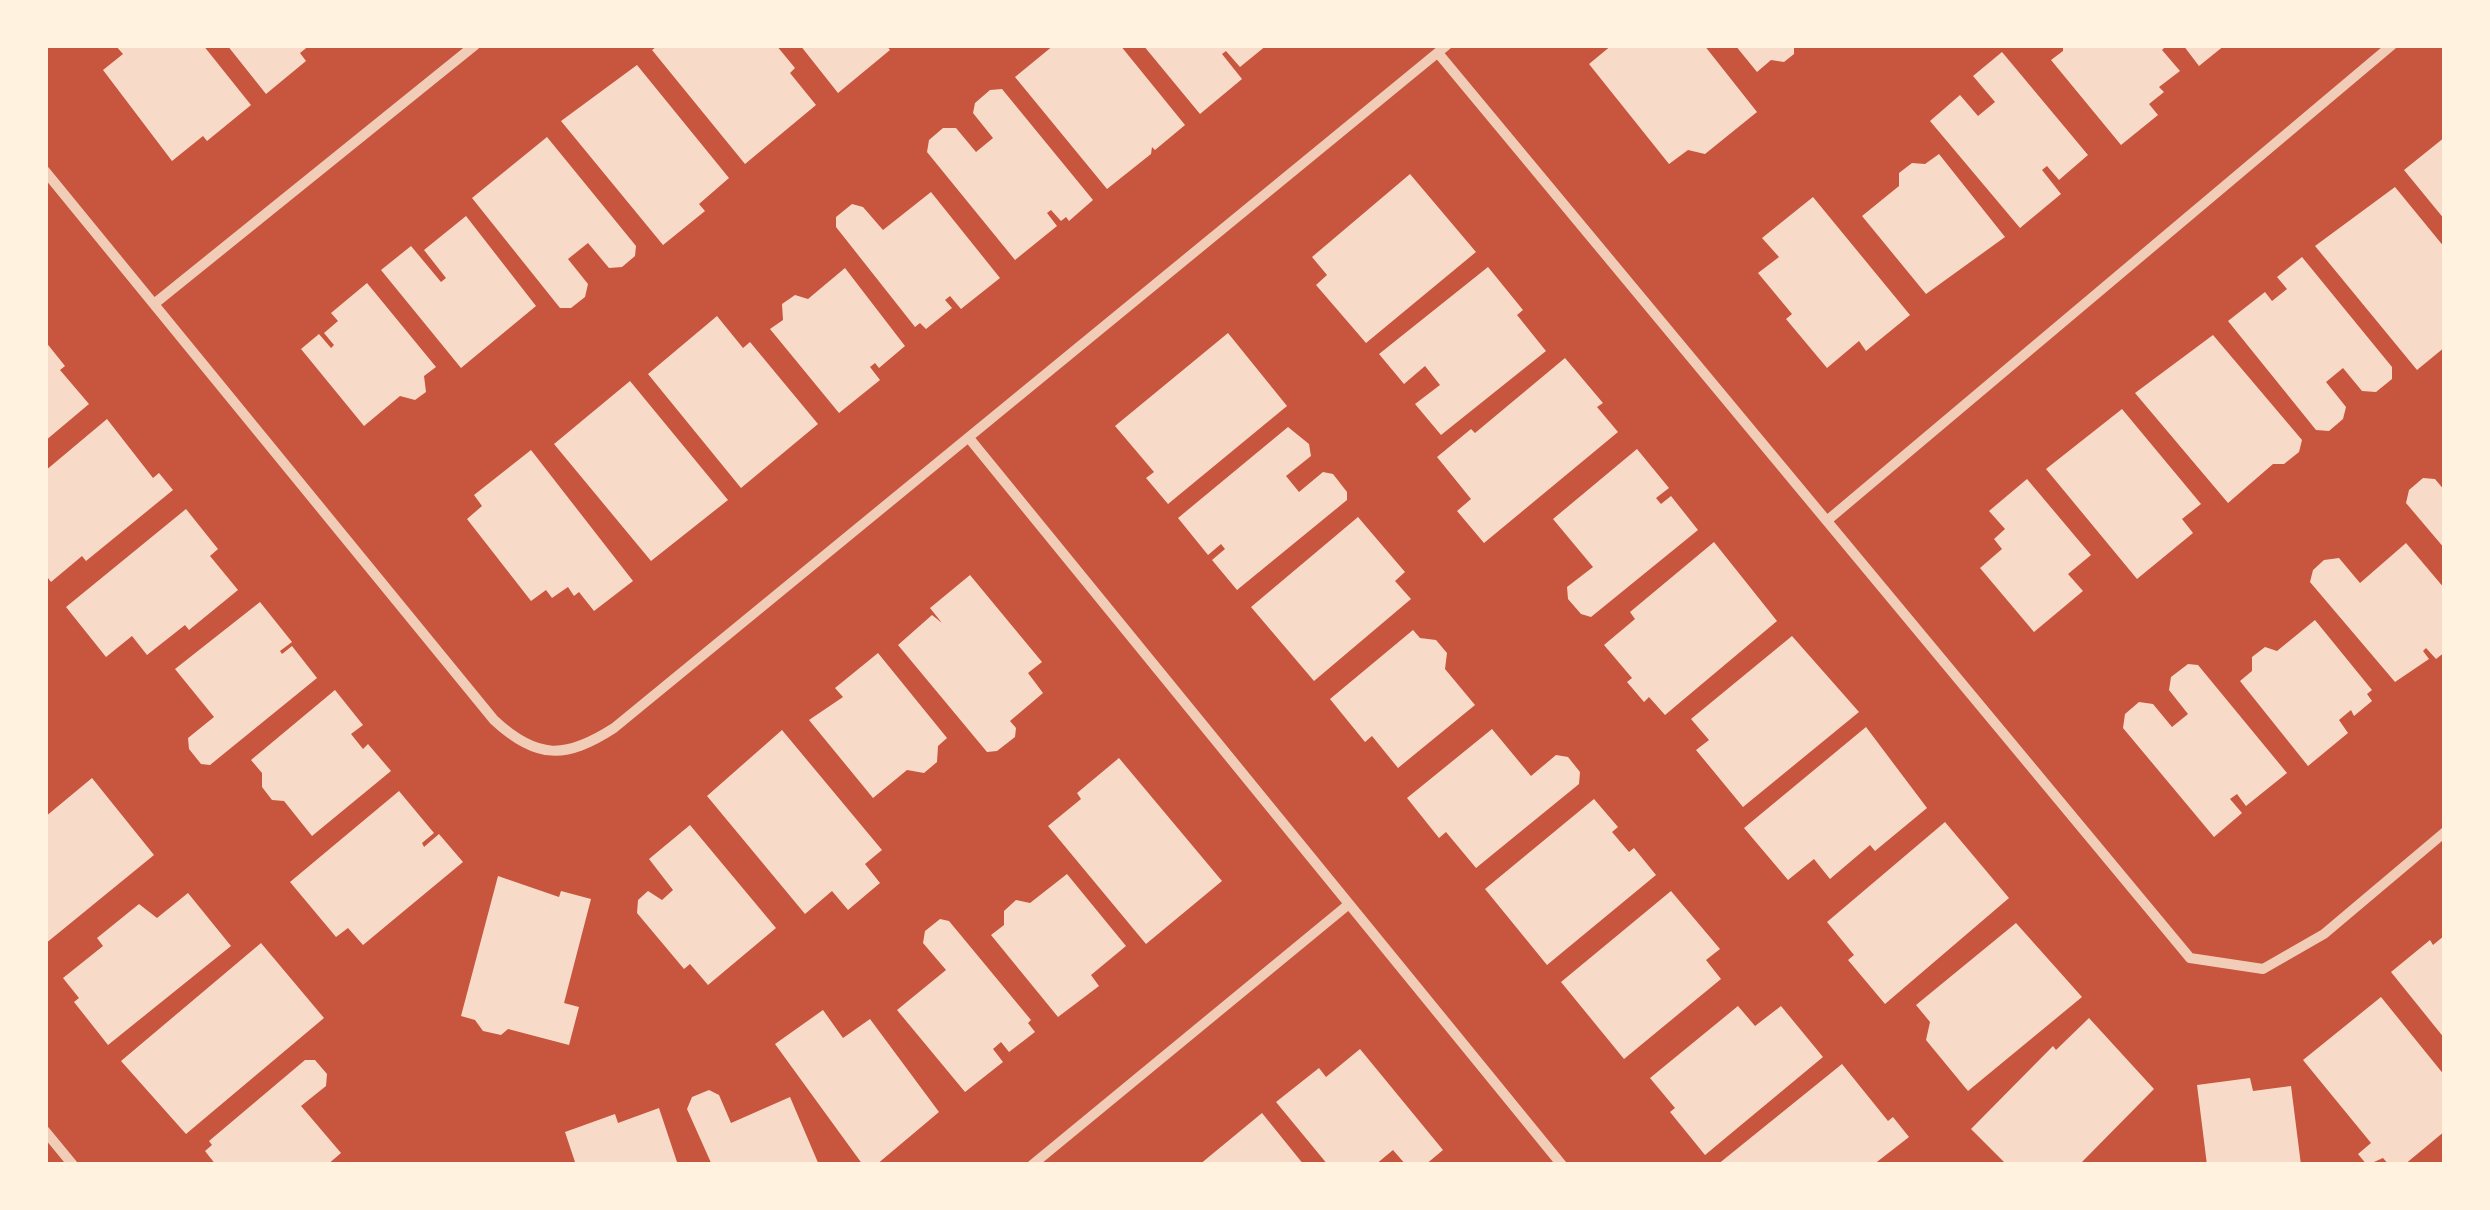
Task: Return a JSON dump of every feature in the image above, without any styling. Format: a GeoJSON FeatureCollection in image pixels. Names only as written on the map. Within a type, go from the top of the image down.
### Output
{"type":"FeatureCollection","features":[{"type":"Feature","properties":{"kind":"street"},"geometry":{"type":"LineString","coordinates":[[154,304],[475,45]]}},
{"type":"Feature","properties":{"kind":"street"},"geometry":{"type":"LineString","coordinates":[[1828,519],[2392,45]]}},
{"type":"Feature","properties":{"kind":"street"},"geometry":{"type":"LineString","coordinates":[[45,171],[494,720],[530,748],[549,752],[593,742],[614,728],[1443,49],[2190,958],[2263,969],[2324,934],[2445,832]]}},
{"type":"Feature","properties":{"kind":"street"},"geometry":{"type":"LineString","coordinates":[[969,438],[1562,1165]]}},
{"type":"Feature","properties":{"kind":"street"},"geometry":{"type":"LineString","coordinates":[[1032,1165],[1349,904]]}},
{"type":"Feature","properties":{"kind":"street"},"geometry":{"type":"LineString","coordinates":[[45,1132],[73,1165]]}},
{"type":"Feature","properties":{"kind":"building"},"geometry":{"type":"Polygon","coordinates":[[[115,45],[203,45],[251,105],[207,141],[203,136],[172,161],[103,70],[123,54],[115,45]]]}},
{"type":"Feature","properties":{"kind":"building"},"geometry":{"type":"Polygon","coordinates":[[[227,45],[310,45],[300,53],[306,61],[266,94],[227,45]]]}},
{"type":"Feature","properties":{"kind":"building"},"geometry":{"type":"Polygon","coordinates":[[[659,45],[776,45],[795,68],[790,73],[816,105],[745,164],[652,50],[659,45]]]}},
{"type":"Feature","properties":{"kind":"building"},"geometry":{"type":"Polygon","coordinates":[[[800,45],[886,45],[890,50],[838,93],[800,45]]]}},
{"type":"Feature","properties":{"kind":"building"},"geometry":{"type":"Polygon","coordinates":[[[1054,45],[1120,45],[1185,125],[1155,150],[1152,147],[1151,154],[1107,189],[1015,77],[1054,45]]]}},
{"type":"Feature","properties":{"kind":"building"},"geometry":{"type":"Polygon","coordinates":[[[1143,45],[1267,45],[1240,67],[1226,51],[1222,54],[1242,79],[1200,114],[1143,45]]]}},
{"type":"Feature","properties":{"kind":"building"},"geometry":{"type":"Polygon","coordinates":[[[1612,45],[1704,45],[1757,112],[1705,154],[1688,150],[1669,164],[1589,64],[1612,45]]]}},
{"type":"Feature","properties":{"kind":"building"},"geometry":{"type":"Polygon","coordinates":[[[1735,45],[1794,45],[1794,54],[1784,62],[1771,60],[1757,72],[1735,45]]]}},
{"type":"Feature","properties":{"kind":"building"},"geometry":{"type":"Polygon","coordinates":[[[2063,45],[2167,45],[2162,50],[2180,71],[2159,87],[2164,92],[2149,104],[2158,115],[2121,145],[2051,60],[2063,51],[2063,45]]]}},
{"type":"Feature","properties":{"kind":"building"},"geometry":{"type":"Polygon","coordinates":[[[2183,45],[2225,45],[2199,66],[2183,45]]]}},
{"type":"Feature","properties":{"kind":"building"},"geometry":{"type":"Polygon","coordinates":[[[2002,52],[2088,155],[2059,180],[2047,166],[2042,170],[2061,194],[2020,228],[1930,121],[1960,95],[1978,116],[1995,102],[1973,76],[2002,52]]]}},
{"type":"Feature","properties":{"kind":"building"},"geometry":{"type":"Polygon","coordinates":[[[637,65],[729,178],[699,204],[705,211],[663,245],[561,121],[637,65]]]}},
{"type":"Feature","properties":{"kind":"building"},"geometry":{"type":"Polygon","coordinates":[[[1002,89],[1093,200],[1069,221],[1066,217],[1061,221],[1051,210],[1047,213],[1057,226],[1015,260],[927,152],[929,140],[943,128],[956,128],[976,152],[993,138],[973,113],[975,103],[990,90],[1002,89]]]}},
{"type":"Feature","properties":{"kind":"building"},"geometry":{"type":"Polygon","coordinates":[[[547,137],[636,246],[635,256],[622,267],[609,268],[588,243],[568,259],[588,284],[585,297],[571,308],[560,308],[472,198],[547,137]]]}},
{"type":"Feature","properties":{"kind":"building"},"geometry":{"type":"Polygon","coordinates":[[[2445,137],[2445,220],[2404,170],[2445,137]]]}},
{"type":"Feature","properties":{"kind":"building"},"geometry":{"type":"Polygon","coordinates":[[[1939,154],[2005,237],[1926,294],[1862,216],[1899,186],[1899,173],[1912,163],[1925,164],[1939,154]]]}},
{"type":"Feature","properties":{"kind":"building"},"geometry":{"type":"Polygon","coordinates":[[[1410,174],[1476,252],[1366,343],[1316,285],[1327,275],[1312,257],[1410,174]]]}},
{"type":"Feature","properties":{"kind":"building"},"geometry":{"type":"Polygon","coordinates":[[[2395,187],[2445,248],[2445,347],[2417,370],[2315,246],[2395,187]]]}},
{"type":"Feature","properties":{"kind":"building"},"geometry":{"type":"Polygon","coordinates":[[[931,192],[1000,278],[961,309],[950,296],[945,300],[952,308],[926,329],[920,323],[915,327],[836,227],[836,217],[852,204],[863,207],[883,230],[931,192]]]}},
{"type":"Feature","properties":{"kind":"building"},"geometry":{"type":"Polygon","coordinates":[[[1813,197],[1910,315],[1866,351],[1859,341],[1827,368],[1786,319],[1792,314],[1758,273],[1779,257],[1762,238],[1813,197]]]}},
{"type":"Feature","properties":{"kind":"building"},"geometry":{"type":"Polygon","coordinates":[[[466,216],[536,306],[461,368],[381,270],[411,246],[441,282],[446,278],[424,250],[466,216]]]}},
{"type":"Feature","properties":{"kind":"building"},"geometry":{"type":"Polygon","coordinates":[[[2302,257],[2392,367],[2392,379],[2376,392],[2362,391],[2343,368],[2326,382],[2346,407],[2343,419],[2329,431],[2316,430],[2228,321],[2265,292],[2272,301],[2287,289],[2277,277],[2302,257]]]}},
{"type":"Feature","properties":{"kind":"building"},"geometry":{"type":"Polygon","coordinates":[[[1488,267],[1523,310],[1517,315],[1546,351],[1441,435],[1415,404],[1440,385],[1425,366],[1404,384],[1379,354],[1488,267]]]}},
{"type":"Feature","properties":{"kind":"building"},"geometry":{"type":"Polygon","coordinates":[[[845,268],[905,346],[879,368],[875,363],[870,367],[880,380],[839,413],[770,329],[783,320],[782,304],[795,295],[808,299],[845,268]]]}},
{"type":"Feature","properties":{"kind":"building"},"geometry":{"type":"Polygon","coordinates":[[[367,283],[436,367],[424,376],[426,392],[415,400],[400,396],[364,426],[301,349],[319,334],[331,348],[334,345],[324,333],[338,321],[331,313],[367,283]]]}},
{"type":"Feature","properties":{"kind":"building"},"geometry":{"type":"Polygon","coordinates":[[[717,316],[743,348],[750,342],[818,424],[741,488],[648,374],[717,316]]]}},
{"type":"Feature","properties":{"kind":"building"},"geometry":{"type":"Polygon","coordinates":[[[1228,333],[1287,406],[1168,504],[1146,478],[1154,472],[1115,426],[1228,333]]]}},
{"type":"Feature","properties":{"kind":"building"},"geometry":{"type":"Polygon","coordinates":[[[2213,335],[2302,440],[2299,452],[2284,464],[2273,464],[2228,503],[2135,393],[2213,335]]]}},
{"type":"Feature","properties":{"kind":"building"},"geometry":{"type":"Polygon","coordinates":[[[45,341],[65,366],[60,370],[89,404],[45,441],[45,341]]]}},
{"type":"Feature","properties":{"kind":"building"},"geometry":{"type":"Polygon","coordinates":[[[1565,358],[1603,403],[1597,407],[1618,432],[1484,543],[1457,511],[1471,499],[1437,457],[1471,429],[1475,433],[1565,358]]]}},
{"type":"Feature","properties":{"kind":"building"},"geometry":{"type":"Polygon","coordinates":[[[630,381],[728,500],[651,561],[554,444],[630,381]]]}},
{"type":"Feature","properties":{"kind":"building"},"geometry":{"type":"Polygon","coordinates":[[[2122,409],[2201,504],[2182,519],[2193,533],[2137,579],[2046,469],[2122,409]]]}},
{"type":"Feature","properties":{"kind":"building"},"geometry":{"type":"Polygon","coordinates":[[[107,419],[153,478],[159,473],[173,490],[86,561],[82,556],[51,582],[45,574],[45,471],[107,419]]]}},
{"type":"Feature","properties":{"kind":"building"},"geometry":{"type":"Polygon","coordinates":[[[1288,427],[1309,444],[1311,456],[1286,476],[1299,492],[1323,472],[1333,474],[1347,492],[1347,500],[1237,590],[1212,560],[1225,549],[1221,544],[1208,555],[1178,518],[1288,427]]]}},
{"type":"Feature","properties":{"kind":"building"},"geometry":{"type":"Polygon","coordinates":[[[1637,449],[1669,488],[1656,498],[1661,504],[1671,496],[1698,530],[1591,617],[1581,614],[1568,599],[1567,587],[1593,567],[1553,519],[1637,449]]]}},
{"type":"Feature","properties":{"kind":"building"},"geometry":{"type":"Polygon","coordinates":[[[531,450],[633,581],[594,611],[579,592],[574,596],[568,587],[552,598],[546,590],[531,601],[467,519],[482,506],[474,495],[531,450]]]}},
{"type":"Feature","properties":{"kind":"building"},"geometry":{"type":"Polygon","coordinates":[[[2423,478],[2435,479],[2445,491],[2445,549],[2406,503],[2409,490],[2423,478]]]}},
{"type":"Feature","properties":{"kind":"building"},"geometry":{"type":"Polygon","coordinates":[[[2027,479],[2091,555],[2068,574],[2083,591],[2034,632],[1980,568],[2002,549],[1994,539],[2005,529],[1989,511],[2027,479]]]}},
{"type":"Feature","properties":{"kind":"building"},"geometry":{"type":"Polygon","coordinates":[[[186,509],[218,549],[210,556],[238,590],[189,630],[185,625],[147,655],[132,636],[106,657],[66,607],[186,509]]]}},
{"type":"Feature","properties":{"kind":"building"},"geometry":{"type":"Polygon","coordinates":[[[1358,517],[1405,572],[1395,581],[1411,599],[1314,681],[1251,607],[1358,517]]]}},
{"type":"Feature","properties":{"kind":"building"},"geometry":{"type":"Polygon","coordinates":[[[1714,542],[1777,621],[1665,715],[1649,697],[1644,702],[1627,682],[1632,678],[1604,645],[1635,619],[1630,612],[1714,542]]]}},
{"type":"Feature","properties":{"kind":"building"},"geometry":{"type":"Polygon","coordinates":[[[2406,543],[2445,589],[2445,652],[2436,659],[2426,648],[2423,651],[2429,659],[2395,682],[2310,582],[2313,570],[2324,560],[2339,558],[2360,583],[2406,543]]]}},
{"type":"Feature","properties":{"kind":"building"},"geometry":{"type":"Polygon","coordinates":[[[970,575],[1042,662],[1028,673],[1043,693],[1010,721],[1016,728],[1015,737],[997,751],[987,752],[898,645],[932,615],[942,623],[930,608],[970,575]]]}},
{"type":"Feature","properties":{"kind":"building"},"geometry":{"type":"Polygon","coordinates":[[[260,602],[292,642],[280,651],[282,654],[292,646],[317,678],[210,765],[201,764],[189,749],[188,738],[214,717],[175,669],[260,602]]]}},
{"type":"Feature","properties":{"kind":"building"},"geometry":{"type":"Polygon","coordinates":[[[2315,620],[2372,690],[2367,694],[2372,701],[2354,716],[2351,710],[2339,720],[2348,733],[2308,766],[2240,681],[2252,671],[2252,657],[2265,647],[2277,651],[2315,620]]]}},
{"type":"Feature","properties":{"kind":"building"},"geometry":{"type":"Polygon","coordinates":[[[1413,630],[1420,638],[1436,640],[1447,653],[1445,669],[1475,705],[1398,768],[1372,736],[1365,742],[1330,699],[1413,630]]]}},
{"type":"Feature","properties":{"kind":"building"},"geometry":{"type":"Polygon","coordinates":[[[1792,636],[1859,712],[1743,807],[1696,750],[1709,740],[1691,719],[1792,636]]]}},
{"type":"Feature","properties":{"kind":"building"},"geometry":{"type":"Polygon","coordinates":[[[878,653],[947,738],[938,746],[937,762],[924,773],[907,770],[873,798],[809,720],[843,697],[835,688],[878,653]]]}},
{"type":"Feature","properties":{"kind":"building"},"geometry":{"type":"Polygon","coordinates":[[[2188,664],[2198,665],[2287,773],[2246,806],[2237,794],[2230,799],[2242,813],[2214,837],[2123,728],[2125,714],[2139,702],[2153,704],[2172,727],[2188,714],[2169,690],[2171,677],[2188,664]]]}},
{"type":"Feature","properties":{"kind":"building"},"geometry":{"type":"Polygon","coordinates":[[[335,690],[363,725],[351,734],[363,749],[368,744],[391,771],[312,836],[284,801],[272,800],[262,787],[262,773],[251,760],[335,690]]]}},
{"type":"Feature","properties":{"kind":"building"},"geometry":{"type":"Polygon","coordinates":[[[1866,727],[1927,808],[1875,851],[1870,845],[1830,879],[1814,859],[1788,880],[1744,828],[1866,727]]]}},
{"type":"Feature","properties":{"kind":"building"},"geometry":{"type":"Polygon","coordinates":[[[1492,729],[1531,776],[1556,755],[1568,757],[1580,772],[1579,784],[1476,868],[1446,832],[1439,838],[1407,798],[1492,729]]]}},
{"type":"Feature","properties":{"kind":"building"},"geometry":{"type":"Polygon","coordinates":[[[782,730],[882,850],[865,864],[880,883],[848,910],[832,891],[805,914],[707,796],[782,730]]]}},
{"type":"Feature","properties":{"kind":"building"},"geometry":{"type":"Polygon","coordinates":[[[1119,758],[1222,881],[1146,944],[1048,826],[1081,799],[1077,793],[1119,758]]]}},
{"type":"Feature","properties":{"kind":"building"},"geometry":{"type":"Polygon","coordinates":[[[92,778],[154,855],[45,944],[45,817],[92,778]]]}},
{"type":"Feature","properties":{"kind":"building"},"geometry":{"type":"Polygon","coordinates":[[[399,791],[434,833],[422,843],[424,847],[439,834],[463,862],[363,945],[348,928],[336,937],[290,882],[399,791]]]}},
{"type":"Feature","properties":{"kind":"building"},"geometry":{"type":"Polygon","coordinates":[[[1594,799],[1618,827],[1612,832],[1629,852],[1634,848],[1656,875],[1547,965],[1485,889],[1594,799]]]}},
{"type":"Feature","properties":{"kind":"building"},"geometry":{"type":"Polygon","coordinates":[[[1945,822],[2009,898],[1885,1004],[1848,960],[1854,955],[1827,922],[1945,822]]]}},
{"type":"Feature","properties":{"kind":"building"},"geometry":{"type":"Polygon","coordinates":[[[690,825],[776,928],[708,985],[690,964],[684,969],[637,913],[638,900],[648,891],[662,900],[673,890],[649,859],[690,825]]]}},
{"type":"Feature","properties":{"kind":"building"},"geometry":{"type":"Polygon","coordinates":[[[1067,874],[1126,946],[1091,975],[1099,986],[1058,1017],[991,935],[1004,925],[1004,911],[1016,900],[1030,903],[1067,874]]]}},
{"type":"Feature","properties":{"kind":"building"},"geometry":{"type":"Polygon","coordinates":[[[498,876],[559,897],[561,891],[591,899],[564,1003],[579,1007],[569,1045],[508,1029],[501,1035],[483,1031],[475,1020],[461,1016],[498,876]]]}},
{"type":"Feature","properties":{"kind":"building"},"geometry":{"type":"Polygon","coordinates":[[[1671,891],[1720,949],[1706,960],[1721,979],[1624,1059],[1561,982],[1671,891]]]}},
{"type":"Feature","properties":{"kind":"building"},"geometry":{"type":"Polygon","coordinates":[[[188,893],[231,946],[108,1045],[74,1002],[79,998],[63,978],[103,946],[97,938],[139,904],[157,918],[188,893]]]}},
{"type":"Feature","properties":{"kind":"building"},"geometry":{"type":"Polygon","coordinates":[[[940,919],[949,921],[1031,1020],[1028,1023],[1035,1032],[1009,1052],[1001,1042],[993,1049],[1003,1062],[965,1092],[897,1010],[946,970],[923,943],[925,931],[940,919]]]}},
{"type":"Feature","properties":{"kind":"building"},"geometry":{"type":"Polygon","coordinates":[[[2016,923],[2082,997],[1968,1091],[1926,1040],[1930,1022],[1916,1005],[2016,923]]]}},
{"type":"Feature","properties":{"kind":"building"},"geometry":{"type":"Polygon","coordinates":[[[2445,935],[2445,1039],[2391,972],[2430,940],[2433,945],[2445,935]]]}},
{"type":"Feature","properties":{"kind":"building"},"geometry":{"type":"Polygon","coordinates":[[[261,943],[324,1018],[186,1134],[121,1061],[261,943]]]}},
{"type":"Feature","properties":{"kind":"building"},"geometry":{"type":"Polygon","coordinates":[[[2381,997],[2445,1076],[2445,1131],[2404,1165],[2389,1165],[2383,1158],[2367,1165],[2358,1154],[2371,1143],[2303,1060],[2381,997]]]}},
{"type":"Feature","properties":{"kind":"building"},"geometry":{"type":"Polygon","coordinates":[[[1738,1006],[1755,1026],[1781,1006],[1823,1057],[1705,1155],[1670,1112],[1675,1108],[1650,1078],[1738,1006]]]}},
{"type":"Feature","properties":{"kind":"building"},"geometry":{"type":"Polygon","coordinates":[[[823,1010],[843,1038],[870,1019],[939,1112],[876,1165],[863,1165],[775,1044],[823,1010]]]}},
{"type":"Feature","properties":{"kind":"building"},"geometry":{"type":"Polygon","coordinates":[[[2089,1018],[2154,1089],[2079,1165],[2007,1165],[1971,1129],[2053,1046],[2056,1050],[2089,1018]]]}},
{"type":"Feature","properties":{"kind":"building"},"geometry":{"type":"Polygon","coordinates":[[[1360,1049],[1443,1150],[1425,1165],[1406,1165],[1393,1150],[1375,1165],[1328,1165],[1276,1102],[1319,1068],[1326,1077],[1360,1049]]]}},
{"type":"Feature","properties":{"kind":"building"},"geometry":{"type":"Polygon","coordinates":[[[305,1060],[315,1060],[327,1074],[326,1086],[301,1106],[341,1153],[327,1165],[216,1165],[205,1151],[212,1145],[209,1141],[305,1060]]]}},
{"type":"Feature","properties":{"kind":"building"},"geometry":{"type":"Polygon","coordinates":[[[1842,1064],[1888,1121],[1893,1117],[1909,1137],[1873,1165],[1717,1165],[1842,1064]]]}},
{"type":"Feature","properties":{"kind":"building"},"geometry":{"type":"Polygon","coordinates":[[[2250,1078],[2253,1091],[2291,1086],[2301,1165],[2207,1165],[2197,1085],[2250,1078]]]}},
{"type":"Feature","properties":{"kind":"building"},"geometry":{"type":"Polygon","coordinates":[[[709,1090],[719,1095],[731,1123],[790,1097],[819,1165],[712,1165],[687,1109],[692,1097],[709,1090]]]}},
{"type":"Feature","properties":{"kind":"building"},"geometry":{"type":"Polygon","coordinates":[[[659,1108],[678,1165],[576,1165],[565,1132],[615,1114],[618,1123],[659,1108]]]}},
{"type":"Feature","properties":{"kind":"building"},"geometry":{"type":"Polygon","coordinates":[[[1262,1113],[1304,1165],[1199,1165],[1262,1113]]]}}]}
